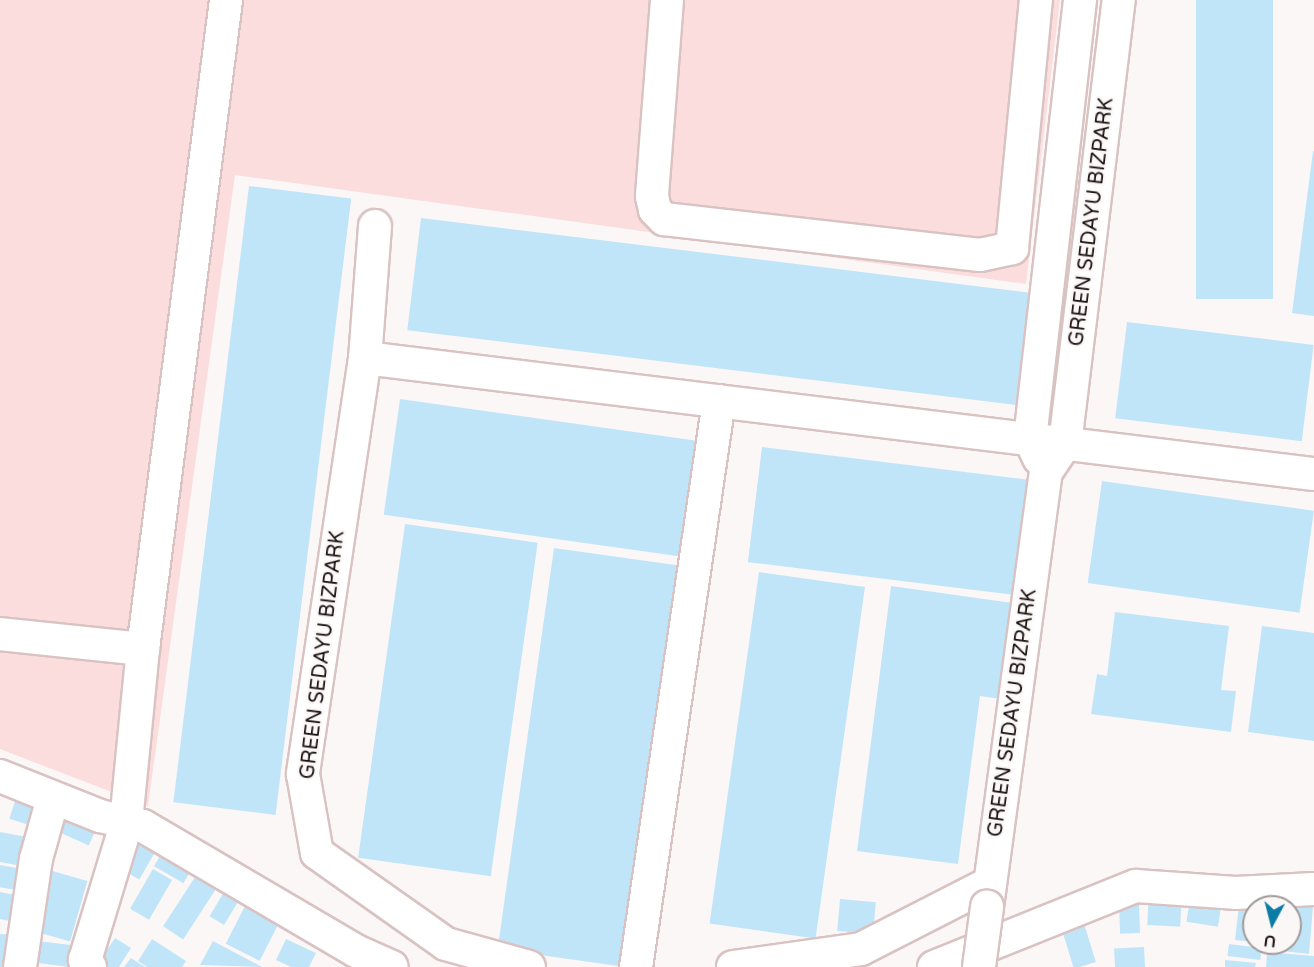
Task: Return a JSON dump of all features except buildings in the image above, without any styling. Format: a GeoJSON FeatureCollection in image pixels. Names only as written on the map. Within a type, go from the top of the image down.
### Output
{"type":"FeatureCollection","features":[{"type":"Feature","properties":{"kind":"street"},"geometry":{"type":"LineString","coordinates":[[90,967],[85,960],[127,820],[143,649],[226,0]]}},
{"type":"Feature","properties":{"kind":"street"},"geometry":{"type":"LineString","coordinates":[[667,0],[652,196],[654,210],[664,219],[980,255],[1012,248],[1035,0]]}},
{"type":"Feature","properties":{"kind":"street","name":"GREEN SEDAYU BIZPARK"},"geometry":{"type":"LineString","coordinates":[[1030,439],[1080,0]]}},
{"type":"Feature","properties":{"kind":"street","name":"GREEN SEDAYU BIZPARK"},"geometry":{"type":"LineString","coordinates":[[978,967],[1046,472],[1065,444],[1119,0]]}},
{"type":"Feature","properties":{"kind":"street","name":"GREEN SEDAYU BIZPARK"},"geometry":{"type":"LineString","coordinates":[[375,226],[365,358],[303,774],[317,853],[446,944],[529,967]]}},
{"type":"Feature","properties":{"kind":"street"},"geometry":{"type":"LineString","coordinates":[[365,358],[1314,474]]}},
{"type":"Feature","properties":{"kind":"street"},"geometry":{"type":"LineString","coordinates":[[636,967],[719,401]]}},
{"type":"Feature","properties":{"kind":"street"},"geometry":{"type":"LineString","coordinates":[[1030,439],[1046,472]]}},
{"type":"Feature","properties":{"kind":"street"},"geometry":{"type":"LineString","coordinates":[[0,634],[143,649]]}},
{"type":"Feature","properties":{"kind":"street"},"geometry":{"type":"LineString","coordinates":[[0,776],[53,798],[143,826],[356,951],[392,967]]}},
{"type":"Feature","properties":{"kind":"street"},"geometry":{"type":"LineString","coordinates":[[20,967],[12,930],[53,798]]}},
{"type":"Feature","properties":{"kind":"street"},"geometry":{"type":"LineString","coordinates":[[934,967],[1136,886],[1235,893],[1314,889]]}},
{"type":"Feature","properties":{"kind":"street"},"geometry":{"type":"LineString","coordinates":[[733,967],[861,949],[988,895]]}},
{"type":"Feature","properties":{"kind":"shaded area"},"geometry":{"type":"Polygon","coordinates":[[[0,0],[1060,0],[1026,284],[235,175],[148,806],[0,749],[0,0]]]}}]}
